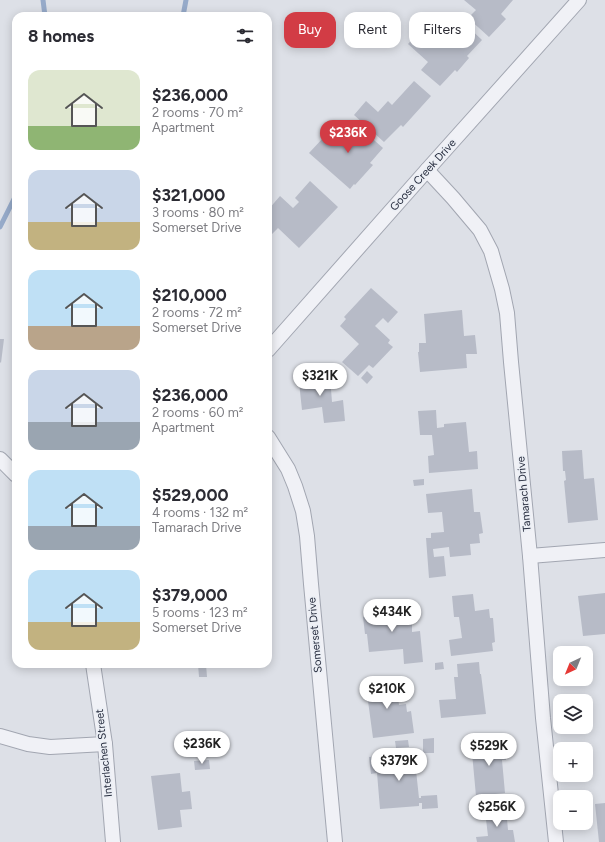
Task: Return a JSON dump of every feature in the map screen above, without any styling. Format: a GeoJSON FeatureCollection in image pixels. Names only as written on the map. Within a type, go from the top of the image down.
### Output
{"type":"FeatureCollection","features":[{"type":"Feature","properties":{"kind":"street","name":"Goose Creek Drive"},"geometry":{"type":"LineString","coordinates":[[272,345],[579,0]]}},
{"type":"Feature","properties":{"kind":"street","name":"Tamarach Drive"},"geometry":{"type":"LineString","coordinates":[[427,170],[480,230],[491,251],[507,313],[556,842]]}},
{"type":"Feature","properties":{"kind":"street","name":"Somerset Drive"},"geometry":{"type":"LineString","coordinates":[[272,443],[288,469],[296,486],[307,536],[335,842]]}},
{"type":"Feature","properties":{"kind":"street"},"geometry":{"type":"LineString","coordinates":[[0,460],[12,471]]}},
{"type":"Feature","properties":{"kind":"street"},"geometry":{"type":"LineString","coordinates":[[530,556],[605,550]]}},
{"type":"Feature","properties":{"kind":"street","name":"Interlachen Street"},"geometry":{"type":"LineString","coordinates":[[94,668],[105,744],[113,842]]}},
{"type":"Feature","properties":{"kind":"street"},"geometry":{"type":"LineString","coordinates":[[0,736],[28,744],[50,747],[105,744]]}},
{"type":"Feature","properties":{"kind":"building"},"geometry":{"type":"Polygon","coordinates":[[[464,0],[513,0],[501,14],[506,19],[489,37],[475,24],[474,12],[476,10],[464,0]]]}},
{"type":"Feature","properties":{"kind":"building"},"geometry":{"type":"Polygon","coordinates":[[[475,33],[482,40],[475,47],[475,33]]]}},
{"type":"Feature","properties":{"kind":"building"},"geometry":{"type":"Polygon","coordinates":[[[412,48],[474,48],[467,56],[469,58],[457,72],[455,70],[440,86],[421,70],[428,62],[412,48]]]}},
{"type":"Feature","properties":{"kind":"building"},"geometry":{"type":"Polygon","coordinates":[[[414,81],[431,96],[403,127],[401,125],[384,142],[354,115],[366,101],[378,112],[388,101],[392,105],[414,81]]]}},
{"type":"Feature","properties":{"kind":"building"},"geometry":{"type":"Polygon","coordinates":[[[351,120],[383,148],[370,163],[373,165],[350,189],[309,153],[324,137],[332,144],[351,120]]]}},
{"type":"Feature","properties":{"kind":"building"},"geometry":{"type":"Polygon","coordinates":[[[310,181],[338,207],[299,248],[278,228],[272,234],[272,205],[280,196],[293,208],[299,202],[295,198],[310,181]]]}},
{"type":"Feature","properties":{"kind":"building"},"geometry":{"type":"Polygon","coordinates":[[[371,288],[398,312],[388,323],[383,318],[375,326],[390,340],[388,343],[393,347],[373,368],[369,365],[358,376],[342,362],[359,344],[340,326],[346,319],[344,317],[371,288]]]}},
{"type":"Feature","properties":{"kind":"building"},"geometry":{"type":"Polygon","coordinates":[[[462,310],[464,336],[475,335],[477,354],[466,354],[467,368],[420,372],[418,352],[419,343],[426,343],[424,314],[462,310]]]}},
{"type":"Feature","properties":{"kind":"building"},"geometry":{"type":"Polygon","coordinates":[[[0,339],[4,339],[1,363],[0,362],[0,339]]]}},
{"type":"Feature","properties":{"kind":"building"},"geometry":{"type":"Polygon","coordinates":[[[322,371],[324,389],[331,389],[332,402],[343,400],[345,421],[324,423],[322,407],[302,410],[298,373],[322,371]]]}},
{"type":"Feature","properties":{"kind":"building"},"geometry":{"type":"Polygon","coordinates":[[[367,371],[373,377],[367,384],[361,378],[367,371]]]}},
{"type":"Feature","properties":{"kind":"building"},"geometry":{"type":"Polygon","coordinates":[[[436,410],[437,428],[444,427],[444,424],[466,422],[469,452],[477,451],[478,469],[429,473],[428,456],[434,455],[432,435],[420,435],[418,411],[436,410]]]}},
{"type":"Feature","properties":{"kind":"building"},"geometry":{"type":"Polygon","coordinates":[[[582,450],[584,479],[594,478],[598,520],[568,523],[564,481],[566,480],[565,471],[563,471],[562,451],[582,450]]]}},
{"type":"Feature","properties":{"kind":"building"},"geometry":{"type":"Polygon","coordinates":[[[424,479],[424,485],[414,486],[413,480],[424,479]]]}},
{"type":"Feature","properties":{"kind":"building"},"geometry":{"type":"Polygon","coordinates":[[[472,489],[474,512],[480,512],[483,533],[479,534],[480,543],[470,544],[471,555],[450,557],[449,547],[433,549],[434,557],[444,556],[446,576],[429,578],[426,538],[431,538],[431,533],[444,532],[442,512],[428,513],[426,494],[472,489]]]}},
{"type":"Feature","properties":{"kind":"building"},"geometry":{"type":"Polygon","coordinates":[[[605,593],[605,634],[583,636],[578,596],[605,593]]]}},
{"type":"Feature","properties":{"kind":"building"},"geometry":{"type":"Polygon","coordinates":[[[473,594],[475,611],[489,609],[490,618],[493,618],[495,642],[492,643],[493,651],[451,656],[449,640],[462,638],[459,617],[454,617],[452,596],[473,594]]]}},
{"type":"Feature","properties":{"kind":"building"},"geometry":{"type":"Polygon","coordinates":[[[393,602],[396,625],[412,623],[412,632],[420,631],[423,662],[404,664],[403,649],[369,652],[363,617],[370,617],[368,604],[393,602]]]}},
{"type":"Feature","properties":{"kind":"building"},"geometry":{"type":"Polygon","coordinates":[[[443,662],[444,669],[435,670],[435,663],[443,662]]]}},
{"type":"Feature","properties":{"kind":"building"},"geometry":{"type":"Polygon","coordinates":[[[479,662],[486,714],[441,718],[439,700],[456,699],[454,677],[458,677],[457,664],[479,662]]]}},
{"type":"Feature","properties":{"kind":"building"},"geometry":{"type":"Polygon","coordinates":[[[198,668],[206,668],[207,677],[199,677],[198,668]]]}},
{"type":"Feature","properties":{"kind":"building"},"geometry":{"type":"Polygon","coordinates":[[[396,678],[399,705],[406,704],[407,712],[411,711],[414,733],[373,738],[368,701],[366,701],[364,686],[367,686],[366,682],[396,678]]]}},
{"type":"Feature","properties":{"kind":"building"},"geometry":{"type":"Polygon","coordinates":[[[434,738],[434,753],[423,753],[423,739],[434,738]]]}},
{"type":"Feature","properties":{"kind":"building"},"geometry":{"type":"Polygon","coordinates":[[[501,739],[501,742],[504,742],[506,760],[502,760],[505,793],[476,796],[471,742],[501,739]]]}},
{"type":"Feature","properties":{"kind":"building"},"geometry":{"type":"Polygon","coordinates":[[[408,740],[409,747],[396,748],[395,741],[408,740]]]}},
{"type":"Feature","properties":{"kind":"building"},"geometry":{"type":"Polygon","coordinates":[[[414,752],[419,798],[421,798],[421,796],[437,795],[438,808],[422,809],[422,803],[419,803],[419,806],[380,809],[377,773],[371,774],[369,757],[414,752]]]}},
{"type":"Feature","properties":{"kind":"building"},"geometry":{"type":"Polygon","coordinates":[[[209,760],[210,769],[195,770],[194,761],[209,760]]]}},
{"type":"Feature","properties":{"kind":"building"},"geometry":{"type":"Polygon","coordinates":[[[180,773],[182,792],[190,791],[192,809],[180,810],[182,827],[158,830],[151,776],[180,773]]]}},
{"type":"Feature","properties":{"kind":"building"},"geometry":{"type":"Polygon","coordinates":[[[605,803],[605,842],[599,842],[595,804],[605,803]]]}},
{"type":"Feature","properties":{"kind":"building"},"geometry":{"type":"Polygon","coordinates":[[[506,808],[508,830],[513,830],[515,842],[477,842],[476,837],[488,836],[485,811],[506,808]]]}},
{"type":"Feature","properties":{"kind":"waterway"},"geometry":{"type":"LineString","coordinates":[[43,0],[44,12]]}},
{"type":"Feature","properties":{"kind":"waterway"},"geometry":{"type":"LineString","coordinates":[[184,12],[186,0]]}},
{"type":"Feature","properties":{"kind":"waterway"},"geometry":{"type":"LineString","coordinates":[[0,227],[12,203]]}}]}
